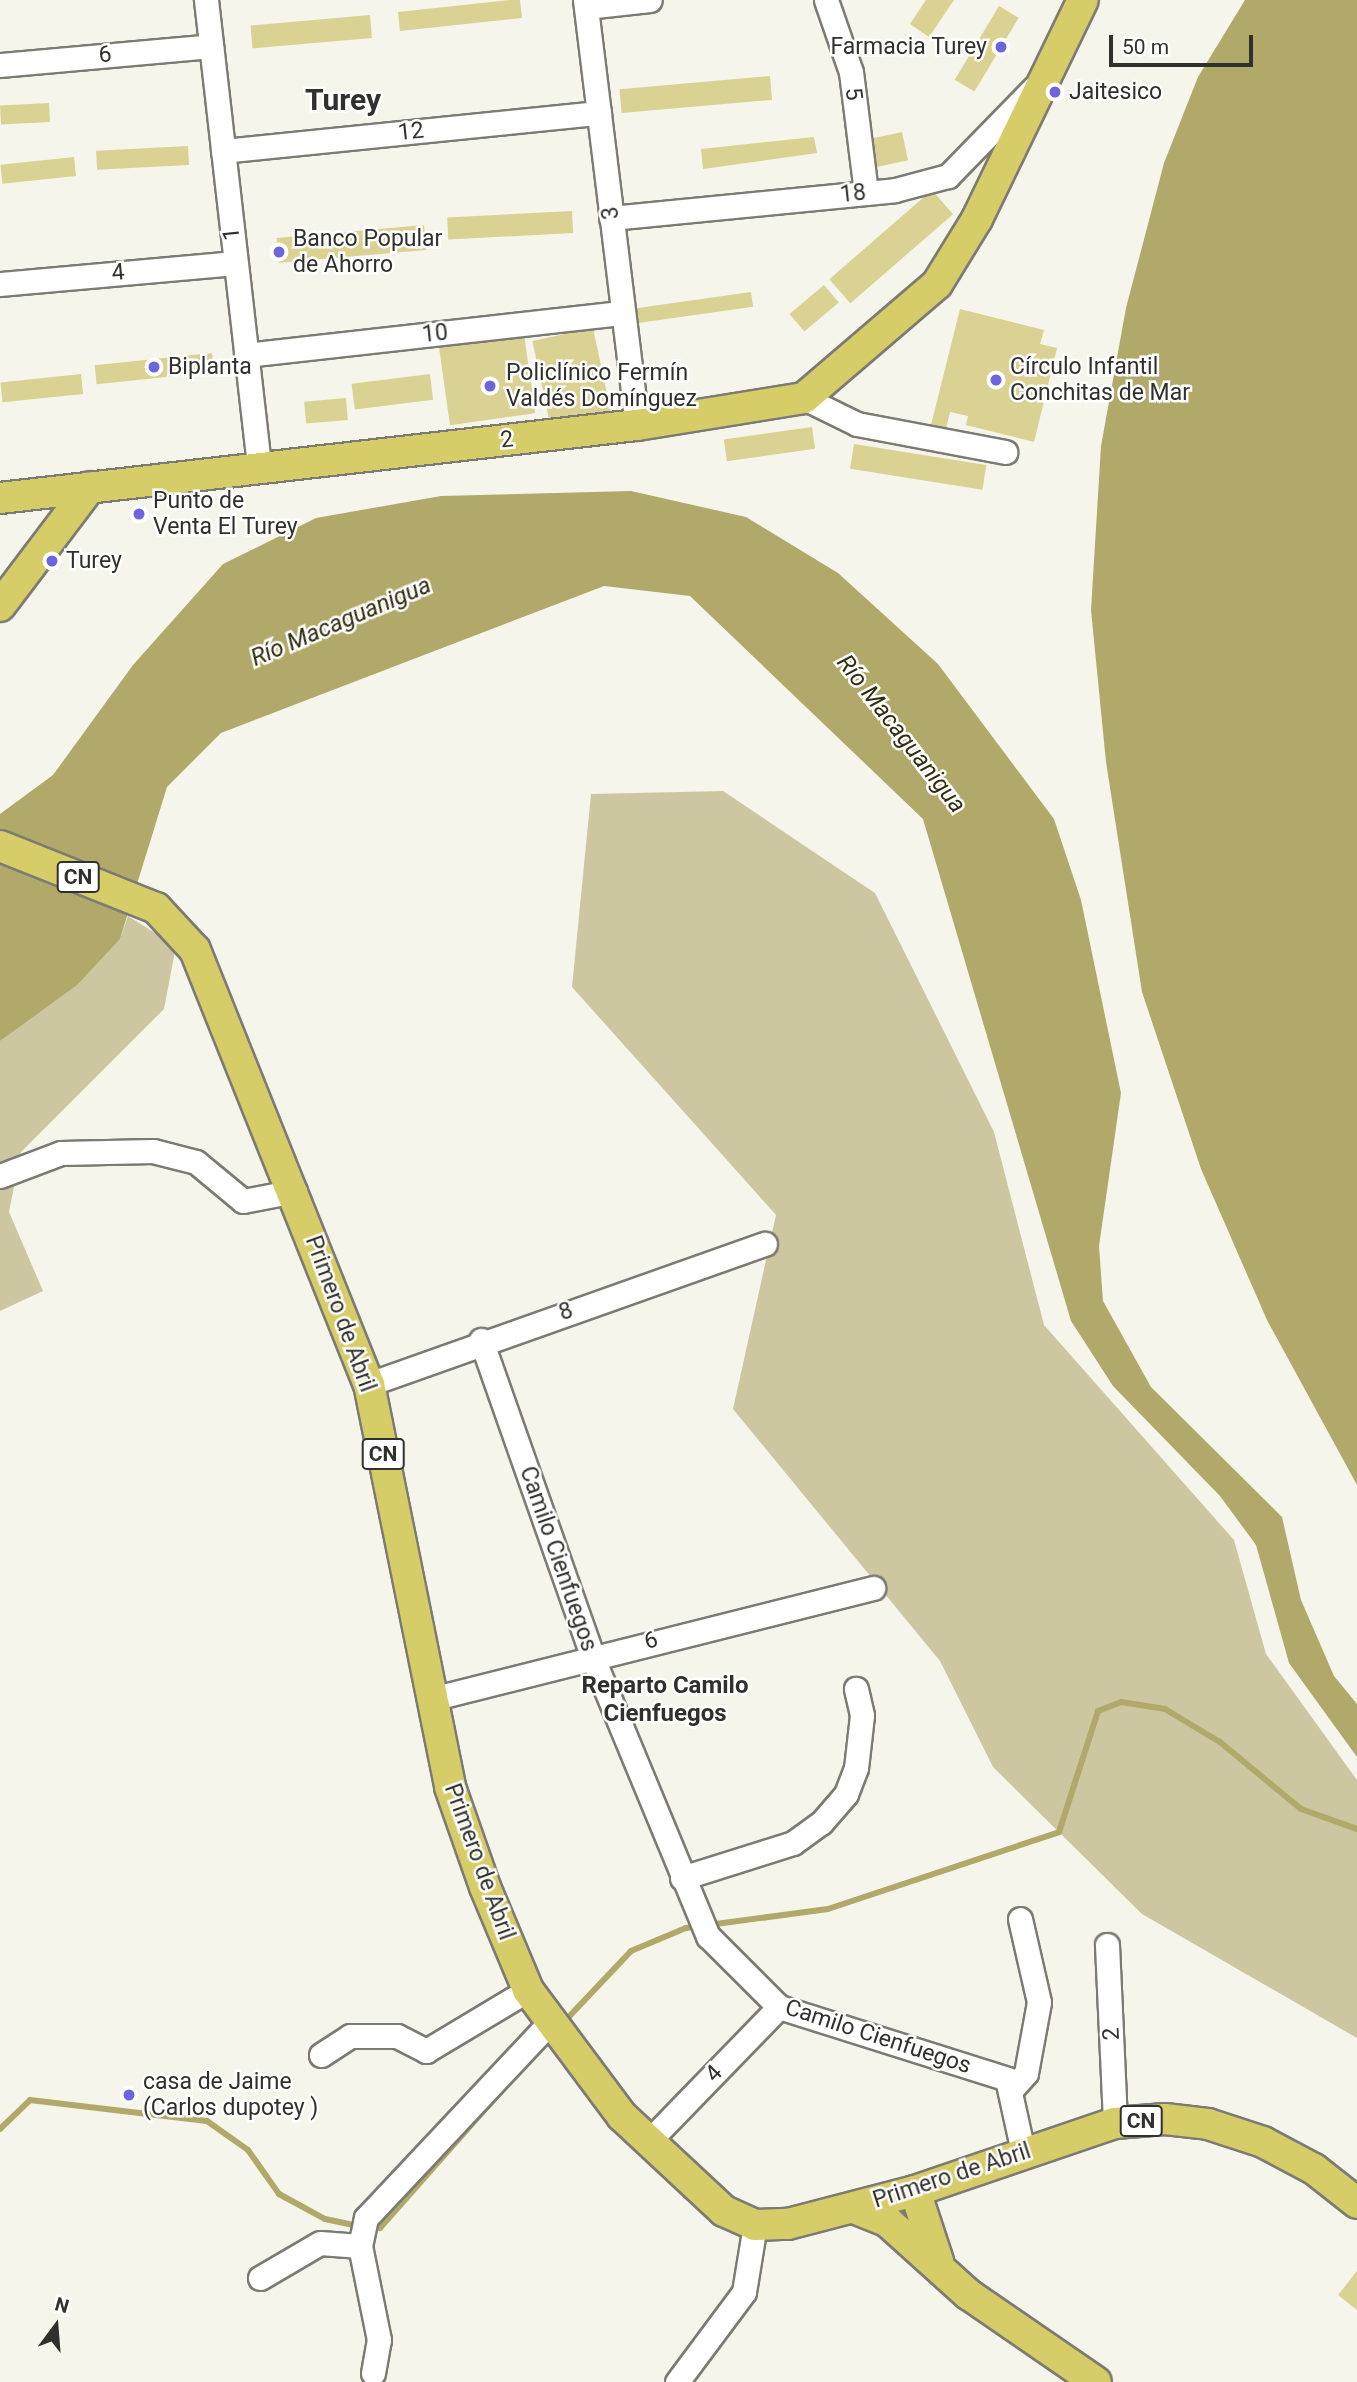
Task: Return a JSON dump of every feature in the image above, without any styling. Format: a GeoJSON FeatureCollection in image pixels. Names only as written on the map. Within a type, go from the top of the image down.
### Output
{"type":"FeatureCollection","features":[{"type":"Feature","properties":{"kind":"main road"},"geometry":{"type":"LineString","coordinates":[[804,398],[937,284],[977,219],[1083,0]]}},
{"type":"Feature","properties":{"kind":"main road","name":"2"},"geometry":{"type":"LineString","coordinates":[[0,498],[636,425],[804,398]]}},
{"type":"Feature","properties":{"kind":"main road"},"geometry":{"type":"LineString","coordinates":[[0,606],[90,486]]}},
{"type":"Feature","properties":{"kind":"main road","name":"Primero de Abril"},"geometry":{"type":"LineString","coordinates":[[0,846],[156,908],[195,950],[295,1191],[369,1384],[450,1787],[528,1990],[622,2116],[724,2211],[755,2225],[854,2208],[915,2191],[1023,2152],[1115,2123],[1165,2119],[1241,2135],[1314,2169],[1357,2203]]}},
{"type":"Feature","properties":{"kind":"main road"},"geometry":{"type":"LineString","coordinates":[[915,2191],[938,2261]]}},
{"type":"Feature","properties":{"kind":"main road"},"geometry":{"type":"LineString","coordinates":[[854,2208],[888,2222],[938,2261],[968,2294],[1096,2382]]}},
{"type":"Feature","properties":{"kind":"street","name":"1"},"geometry":{"type":"LineString","coordinates":[[206,0],[259,467]]}},
{"type":"Feature","properties":{"kind":"street"},"geometry":{"type":"LineString","coordinates":[[585,4],[650,0]]}},
{"type":"Feature","properties":{"kind":"street","name":"5"},"geometry":{"type":"LineString","coordinates":[[826,0],[850,72],[866,193]]}},
{"type":"Feature","properties":{"kind":"street","name":"3"},"geometry":{"type":"LineString","coordinates":[[585,4],[636,425]]}},
{"type":"Feature","properties":{"kind":"street","name":"6"},"geometry":{"type":"LineString","coordinates":[[0,65],[211,46]]}},
{"type":"Feature","properties":{"kind":"street","name":"18"},"geometry":{"type":"LineString","coordinates":[[611,218],[866,193],[948,176],[1050,71]]}},
{"type":"Feature","properties":{"kind":"street","name":"12"},"geometry":{"type":"LineString","coordinates":[[223,151],[599,113]]}},
{"type":"Feature","properties":{"kind":"street","name":"4"},"geometry":{"type":"LineString","coordinates":[[0,284],[235,263]]}},
{"type":"Feature","properties":{"kind":"street","name":"10"},"geometry":{"type":"LineString","coordinates":[[246,355],[623,313]]}},
{"type":"Feature","properties":{"kind":"street"},"geometry":{"type":"LineString","coordinates":[[804,398],[857,424],[1005,452]]}},
{"type":"Feature","properties":{"kind":"street"},"geometry":{"type":"LineString","coordinates":[[0,1176],[61,1153],[153,1151],[196,1162],[235,1199],[251,1202],[295,1191]]}},
{"type":"Feature","properties":{"kind":"street","name":"8"},"geometry":{"type":"LineString","coordinates":[[369,1384],[481,1340],[765,1244]]}},
{"type":"Feature","properties":{"kind":"street","name":"Camilo Cienfuegos"},"geometry":{"type":"LineString","coordinates":[[481,1340],[594,1661],[708,1936],[779,2007],[1007,2079],[1010,2091]]}},
{"type":"Feature","properties":{"kind":"street","name":"6"},"geometry":{"type":"LineString","coordinates":[[431,1699],[594,1661],[649,1640],[873,1588]]}},
{"type":"Feature","properties":{"kind":"street"},"geometry":{"type":"LineString","coordinates":[[682,1878],[793,1843],[821,1823],[846,1794],[856,1768],[862,1715],[856,1689]]}},
{"type":"Feature","properties":{"kind":"street"},"geometry":{"type":"LineString","coordinates":[[1020,1919],[1039,2001],[1026,2073],[1010,2091],[1023,2152]]}},
{"type":"Feature","properties":{"kind":"street","name":"2"},"geometry":{"type":"LineString","coordinates":[[1107,1945],[1115,2123]]}},
{"type":"Feature","properties":{"kind":"street"},"geometry":{"type":"LineString","coordinates":[[321,2055],[350,2036],[397,2036],[426,2051],[528,1990]]}},
{"type":"Feature","properties":{"kind":"street","name":"4"},"geometry":{"type":"LineString","coordinates":[[649,2141],[779,2007]]}},
{"type":"Feature","properties":{"kind":"street"},"geometry":{"type":"LineString","coordinates":[[373,2372],[379,2340],[360,2246],[366,2218],[557,2029]]}},
{"type":"Feature","properties":{"kind":"street"},"geometry":{"type":"LineString","coordinates":[[677,2382],[744,2292],[755,2225]]}},
{"type":"Feature","properties":{"kind":"street"},"geometry":{"type":"LineString","coordinates":[[260,2278],[320,2243],[360,2246]]}},
{"type":"Feature","properties":{"kind":"shaded area"},"geometry":{"type":"Polygon","coordinates":[[[723,791],[875,893],[994,1132],[1044,1325],[1234,1540],[1266,1654],[1357,1780],[1357,2038],[1142,1914],[993,1767],[940,1661],[733,1409],[776,1215],[572,987],[591,794],[723,791]]]}},
{"type":"Feature","properties":{"kind":"shaded area"},"geometry":{"type":"Polygon","coordinates":[[[128,916],[176,946],[164,1009],[21,1152],[9,1212],[43,1291],[0,1311],[0,1041],[120,939],[128,916]]]}},
{"type":"Feature","properties":{"kind":"water"},"geometry":{"type":"Polygon","coordinates":[[[1245,0],[1357,0],[1357,1485],[1267,1320],[1201,1169],[1142,992],[1106,762],[1091,610],[1101,446],[1126,308],[1164,163],[1198,77],[1245,0]]]}},
{"type":"Feature","properties":{"kind":"water","name":"Río Macaguanigua"},"geometry":{"type":"Polygon","coordinates":[[[631,491],[746,517],[838,573],[938,664],[1054,819],[1081,900],[1121,1093],[1099,1246],[1103,1301],[1151,1387],[1282,1517],[1301,1600],[1334,1676],[1357,1704],[1357,1757],[1289,1663],[1256,1545],[1220,1496],[1113,1386],[1071,1321],[923,819],[690,596],[604,586],[221,733],[167,787],[120,939],[77,985],[0,1041],[0,814],[53,775],[133,665],[223,564],[316,518],[441,496],[631,491]]]}},
{"type":"Feature","properties":{"kind":"building"},"geometry":{"type":"Polygon","coordinates":[[[520,0],[522,18],[400,31],[398,12],[520,0]]]}},
{"type":"Feature","properties":{"kind":"building"},"geometry":{"type":"Polygon","coordinates":[[[926,0],[954,0],[929,37],[910,24],[926,0]]]}},
{"type":"Feature","properties":{"kind":"building"},"geometry":{"type":"Polygon","coordinates":[[[999,6],[1019,18],[974,92],[955,80],[999,6]]]}},
{"type":"Feature","properties":{"kind":"building"},"geometry":{"type":"Polygon","coordinates":[[[370,15],[372,38],[252,48],[250,25],[370,15]]]}},
{"type":"Feature","properties":{"kind":"building"},"geometry":{"type":"Polygon","coordinates":[[[770,76],[772,100],[622,113],[620,89],[770,76]]]}},
{"type":"Feature","properties":{"kind":"building"},"geometry":{"type":"Polygon","coordinates":[[[49,103],[50,122],[1,125],[0,106],[49,103]]]}},
{"type":"Feature","properties":{"kind":"building"},"geometry":{"type":"Polygon","coordinates":[[[902,132],[908,160],[877,167],[871,139],[902,132]]]}},
{"type":"Feature","properties":{"kind":"building"},"geometry":{"type":"Polygon","coordinates":[[[814,137],[817,153],[703,169],[701,149],[814,137]]]}},
{"type":"Feature","properties":{"kind":"building"},"geometry":{"type":"Polygon","coordinates":[[[188,146],[189,165],[97,170],[96,151],[188,146]]]}},
{"type":"Feature","properties":{"kind":"building"},"geometry":{"type":"Polygon","coordinates":[[[74,157],[76,176],[2,184],[0,165],[74,157]]]}},
{"type":"Feature","properties":{"kind":"building"},"geometry":{"type":"Polygon","coordinates":[[[932,190],[953,214],[850,303],[829,279],[932,190]]]}},
{"type":"Feature","properties":{"kind":"building"},"geometry":{"type":"Polygon","coordinates":[[[572,211],[573,233],[448,240],[447,218],[572,211]]]}},
{"type":"Feature","properties":{"kind":"building"},"geometry":{"type":"Polygon","coordinates":[[[424,225],[426,250],[279,263],[277,238],[424,225]]]}},
{"type":"Feature","properties":{"kind":"building"},"geometry":{"type":"Polygon","coordinates":[[[824,285],[839,303],[804,332],[790,314],[824,285]]]}},
{"type":"Feature","properties":{"kind":"building"},"geometry":{"type":"Polygon","coordinates":[[[751,292],[753,307],[638,323],[636,308],[751,292]]]}},
{"type":"Feature","properties":{"kind":"building","name":"Círculo Infantil Conchitas de Mar"},"geometry":{"type":"Polygon","coordinates":[[[960,309],[1044,330],[1040,344],[1057,348],[1034,442],[966,425],[968,416],[950,412],[946,429],[931,425],[960,309]]]}},
{"type":"Feature","properties":{"kind":"building"},"geometry":{"type":"Polygon","coordinates":[[[593,328],[611,411],[550,424],[532,341],[593,328]]]}},
{"type":"Feature","properties":{"kind":"building"},"geometry":{"type":"Polygon","coordinates":[[[524,334],[535,413],[450,425],[439,346],[524,334]]]}},
{"type":"Feature","properties":{"kind":"building","name":"Biplanta"},"geometry":{"type":"Polygon","coordinates":[[[212,353],[214,372],[97,384],[95,365],[212,353]]]}},
{"type":"Feature","properties":{"kind":"building"},"geometry":{"type":"Polygon","coordinates":[[[81,374],[83,394],[3,402],[0,382],[81,374]]]}},
{"type":"Feature","properties":{"kind":"building"},"geometry":{"type":"Polygon","coordinates":[[[430,374],[433,400],[355,409],[352,384],[430,374]]]}},
{"type":"Feature","properties":{"kind":"building"},"geometry":{"type":"Polygon","coordinates":[[[346,398],[348,420],[306,424],[304,402],[346,398]]]}},
{"type":"Feature","properties":{"kind":"building"},"geometry":{"type":"Polygon","coordinates":[[[812,427],[815,449],[727,461],[724,439],[812,427]]]}},
{"type":"Feature","properties":{"kind":"building"},"geometry":{"type":"Polygon","coordinates":[[[854,444],[986,465],[982,490],[850,469],[854,444]]]}},
{"type":"Feature","properties":{"kind":"building"},"geometry":{"type":"Polygon","coordinates":[[[1357,2271],[1357,2310],[1338,2295],[1357,2271]]]}},
{"type":"Feature","properties":{"kind":"waterway"},"geometry":{"type":"LineString","coordinates":[[562,2024],[631,1951],[686,1928],[828,1909],[1059,1832],[1098,1711],[1121,1702],[1165,1709],[1220,1742],[1301,1809],[1357,1829]]}},
{"type":"Feature","properties":{"kind":"waterway"},"geometry":{"type":"LineString","coordinates":[[370,2227],[380,2228],[510,2081]]}},
{"type":"Feature","properties":{"kind":"waterway"},"geometry":{"type":"LineString","coordinates":[[0,2129],[30,2100],[207,2121],[248,2150],[279,2194],[325,2219],[359,2226]]}},
{"type":"Feature","properties":{"kind":"place","name":"Farmacia Turey"},"geometry":{"type":"Point","coordinates":[1001,47]}},
{"type":"Feature","properties":{"kind":"place","name":"Jaitesico"},"geometry":{"type":"Point","coordinates":[1055,92]}},
{"type":"Feature","properties":{"kind":"place","name":"Banco Popular de Ahorro"},"geometry":{"type":"Point","coordinates":[279,252]}},
{"type":"Feature","properties":{"kind":"place","name":"Biplanta"},"geometry":{"type":"Point","coordinates":[154,367]}},
{"type":"Feature","properties":{"kind":"place","name":"Círculo Infantil Conchitas de Mar"},"geometry":{"type":"Point","coordinates":[996,380]}},
{"type":"Feature","properties":{"kind":"place","name":"Policlínico Fermín Valdés Domínguez"},"geometry":{"type":"Point","coordinates":[490,386]}},
{"type":"Feature","properties":{"kind":"place","name":"Punto de Venta El Turey"},"geometry":{"type":"Point","coordinates":[139,514]}},
{"type":"Feature","properties":{"kind":"place","name":"Turey"},"geometry":{"type":"Point","coordinates":[52,561]}},
{"type":"Feature","properties":{"kind":"place","name":"casa de Jaime (Carlos dupotey )"},"geometry":{"type":"Point","coordinates":[129,2095]}},
{"type":"Feature","properties":{"kind":"district","name":"Turey"},"geometry":{"type":"Point","coordinates":[343,100]}},
{"type":"Feature","properties":{"kind":"district","name":"Reparto Camilo Cienfuegos"},"geometry":{"type":"Point","coordinates":[665,1700]}}]}
